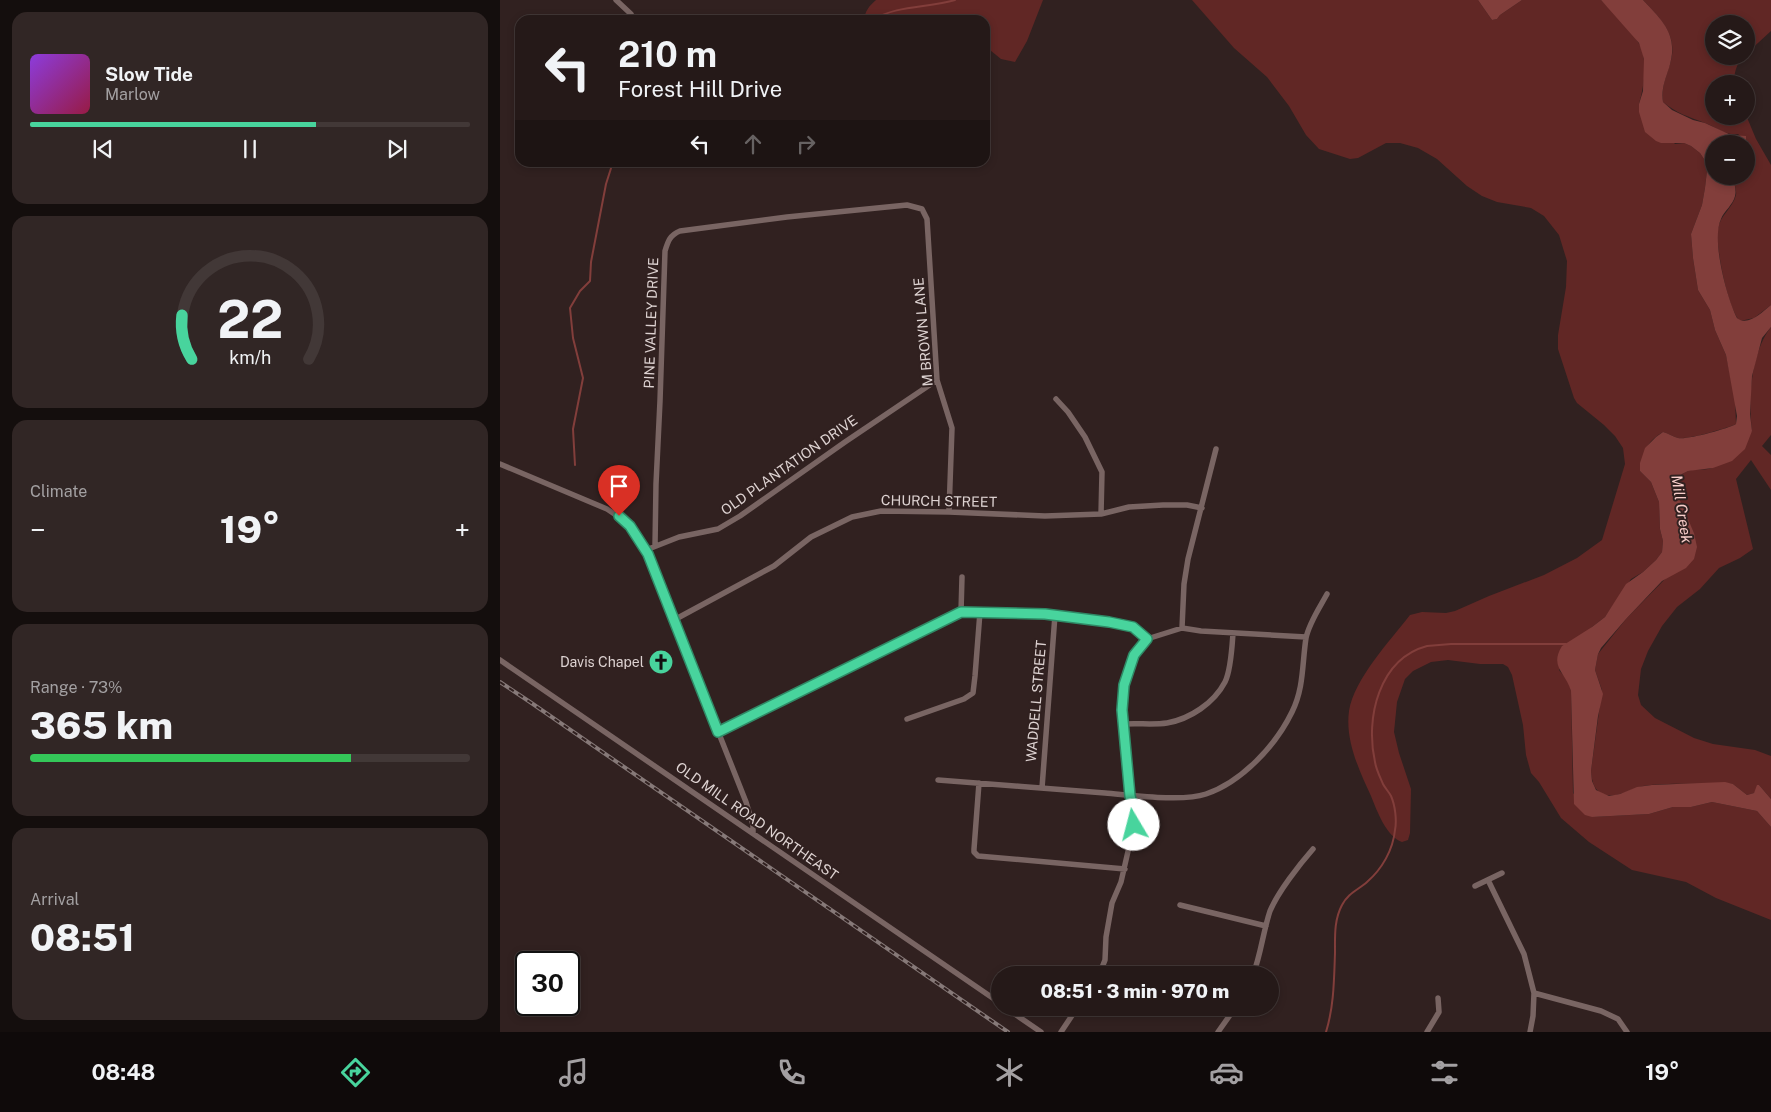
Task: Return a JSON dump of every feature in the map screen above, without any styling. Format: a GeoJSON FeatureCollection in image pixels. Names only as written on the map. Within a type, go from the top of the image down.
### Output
{"type":"FeatureCollection","features":[{"type":"Feature","properties":{"kind":"street"},"geometry":{"type":"LineString","coordinates":[[616,0],[631,14]]}},
{"type":"Feature","properties":{"kind":"street","name":"PINE VALLEY DRIVE"},"geometry":{"type":"LineString","coordinates":[[655,546],[665,251],[672,234],[680,231],[787,217],[907,205],[922,209]]}},
{"type":"Feature","properties":{"kind":"street","name":"M BROWN LANE"},"geometry":{"type":"LineString","coordinates":[[922,209],[927,219],[937,380],[952,428],[950,512]]}},
{"type":"Feature","properties":{"kind":"street","name":"OLD PLANTATION DRIVE"},"geometry":{"type":"LineString","coordinates":[[646,550],[678,537],[718,529],[740,516],[937,380]]}},
{"type":"Feature","properties":{"kind":"street"},"geometry":{"type":"LineString","coordinates":[[1056,399],[1068,412],[1085,437],[1102,472],[1101,514]]}},
{"type":"Feature","properties":{"kind":"street"},"geometry":{"type":"LineString","coordinates":[[1182,628],[1185,576],[1216,449]]}},
{"type":"Feature","properties":{"kind":"street"},"geometry":{"type":"LineString","coordinates":[[500,464],[607,509],[619,516],[630,526],[646,550],[749,810],[753,833]]}},
{"type":"Feature","properties":{"kind":"street","name":"CHURCH STREET"},"geometry":{"type":"LineString","coordinates":[[674,620],[774,566],[812,537],[852,517],[880,511],[1045,516],[1101,514],[1129,507],[1163,505],[1187,505],[1202,508]]}},
{"type":"Feature","properties":{"kind":"street"},"geometry":{"type":"LineString","coordinates":[[961,612],[962,577]]}},
{"type":"Feature","properties":{"kind":"street"},"geometry":{"type":"LineString","coordinates":[[938,780],[1130,796],[1191,797],[1205,794],[1232,782],[1260,757],[1282,729],[1297,702],[1303,675],[1306,637],[1327,594]]}},
{"type":"Feature","properties":{"kind":"street"},"geometry":{"type":"LineString","coordinates":[[718,732],[961,612],[1056,615],[1109,622],[1133,627],[1147,639]]}},
{"type":"Feature","properties":{"kind":"street"},"geometry":{"type":"LineString","coordinates":[[908,719],[964,699],[972,693],[976,676],[980,612]]}},
{"type":"Feature","properties":{"kind":"street","name":"WADDELL STREET"},"geometry":{"type":"LineString","coordinates":[[1042,788],[1056,615]]}},
{"type":"Feature","properties":{"kind":"street"},"geometry":{"type":"LineString","coordinates":[[1103,966],[1112,903],[1122,882],[1134,825],[1134,810],[1130,796],[1122,710],[1124,685],[1134,655],[1147,639],[1182,628],[1306,637]]}},
{"type":"Feature","properties":{"kind":"street"},"geometry":{"type":"LineString","coordinates":[[1124,724],[1167,722],[1190,715],[1212,700],[1225,681],[1233,633]]}},
{"type":"Feature","properties":{"kind":"street","name":"OLD MILL ROAD NORTHEAST"},"geometry":{"type":"LineString","coordinates":[[500,660],[991,997]]}},
{"type":"Feature","properties":{"kind":"street"},"geometry":{"type":"LineString","coordinates":[[979,783],[974,849],[978,856],[1125,869]]}},
{"type":"Feature","properties":{"kind":"street"},"geometry":{"type":"LineString","coordinates":[[1256,966],[1271,910],[1279,895],[1312,849]]}},
{"type":"Feature","properties":{"kind":"street"},"geometry":{"type":"LineString","coordinates":[[1475,886],[1502,873]]}},
{"type":"Feature","properties":{"kind":"street"},"geometry":{"type":"LineString","coordinates":[[1488,880],[1524,954],[1534,993],[1530,1032]]}},
{"type":"Feature","properties":{"kind":"street"},"geometry":{"type":"LineString","coordinates":[[1180,905],[1266,926]]}},
{"type":"Feature","properties":{"kind":"street"},"geometry":{"type":"LineString","coordinates":[[1534,993],[1601,1011],[1618,1019],[1627,1032]]}},
{"type":"Feature","properties":{"kind":"street"},"geometry":{"type":"LineString","coordinates":[[1427,1032],[1438,1012],[1438,998]]}},
{"type":"Feature","properties":{"kind":"street"},"geometry":{"type":"LineString","coordinates":[[1018,1016],[1041,1032]]}},
{"type":"Feature","properties":{"kind":"street"},"geometry":{"type":"LineString","coordinates":[[1060,1032],[1071,1016]]}},
{"type":"Feature","properties":{"kind":"street"},"geometry":{"type":"LineString","coordinates":[[1218,1032],[1229,1016]]}},
{"type":"Feature","properties":{"kind":"shaded area"},"geometry":{"type":"Polygon","coordinates":[[[876,0],[1043,0],[1027,41],[1015,62],[1001,59],[990,50],[990,15],[865,15],[871,4],[876,0]]]}},
{"type":"Feature","properties":{"kind":"shaded area"},"geometry":{"type":"Polygon","coordinates":[[[1192,0],[1478,0],[1492,20],[1497,19],[1522,0],[1601,0],[1634,36],[1644,56],[1644,81],[1639,104],[1675,144],[1684,143],[1691,146],[1704,159],[1705,188],[1702,205],[1691,234],[1693,258],[1698,290],[1710,310],[1715,330],[1726,355],[1735,399],[1736,424],[1683,438],[1663,432],[1652,440],[1646,448],[1640,471],[1651,482],[1659,502],[1660,529],[1663,541],[1662,552],[1643,572],[1631,579],[1605,617],[1592,627],[1559,670],[1569,682],[1571,691],[1573,793],[1592,817],[1649,814],[1673,807],[1691,807],[1712,802],[1757,811],[1771,827],[1771,920],[1716,898],[1686,882],[1632,870],[1589,842],[1561,818],[1539,782],[1531,773],[1512,675],[1508,667],[1503,664],[1480,664],[1448,660],[1431,662],[1413,671],[1405,679],[1397,702],[1394,732],[1411,789],[1410,833],[1408,840],[1402,842],[1396,839],[1387,829],[1379,816],[1354,755],[1349,733],[1348,722],[1352,699],[1365,673],[1410,615],[1422,612],[1446,613],[1455,611],[1544,575],[1577,558],[1602,540],[1625,464],[1623,448],[1615,436],[1577,403],[1574,398],[1558,349],[1558,335],[1566,287],[1567,261],[1559,235],[1544,216],[1531,208],[1497,202],[1482,196],[1467,186],[1437,159],[1418,148],[1400,143],[1386,143],[1358,158],[1350,159],[1319,149],[1306,135],[1289,106],[1267,77],[1234,48],[1192,0]]]}},
{"type":"Feature","properties":{"kind":"shaded area"},"geometry":{"type":"Polygon","coordinates":[[[1643,0],[1771,0],[1771,31],[1755,46],[1755,15],[1705,15],[1705,65],[1738,65],[1734,75],[1705,75],[1705,123],[1678,112],[1663,102],[1663,87],[1670,64],[1672,45],[1667,29],[1643,0]]]}},
{"type":"Feature","properties":{"kind":"shaded area"},"geometry":{"type":"Polygon","coordinates":[[[1709,125],[1750,125],[1754,135],[1729,134],[1709,125]]]}},
{"type":"Feature","properties":{"kind":"shaded area"},"geometry":{"type":"Polygon","coordinates":[[[1755,137],[1771,165],[1771,305],[1754,318],[1740,321],[1735,315],[1727,291],[1718,249],[1719,224],[1734,200],[1735,185],[1755,185],[1755,137]]]}},
{"type":"Feature","properties":{"kind":"shaded area"},"geometry":{"type":"Polygon","coordinates":[[[1771,327],[1771,435],[1762,446],[1771,455],[1771,490],[1751,460],[1736,479],[1753,549],[1740,558],[1719,568],[1700,589],[1677,607],[1662,626],[1648,651],[1641,669],[1638,695],[1641,705],[1655,718],[1694,738],[1713,744],[1755,750],[1771,756],[1771,799],[1759,785],[1754,793],[1747,795],[1733,784],[1725,783],[1653,785],[1639,787],[1611,796],[1602,794],[1594,786],[1591,771],[1602,690],[1595,670],[1598,654],[1626,619],[1666,578],[1694,533],[1679,500],[1677,482],[1681,476],[1691,470],[1709,469],[1715,466],[1752,431],[1750,404],[1752,376],[1759,350],[1771,327]]]}},
{"type":"Feature","properties":{"kind":"water"},"geometry":{"type":"Polygon","coordinates":[[[1478,0],[1522,0],[1497,19],[1492,20],[1478,0]]]}},
{"type":"Feature","properties":{"kind":"water"},"geometry":{"type":"Polygon","coordinates":[[[1601,0],[1643,0],[1668,30],[1671,38],[1672,57],[1663,89],[1663,102],[1672,110],[1731,135],[1705,135],[1705,163],[1700,153],[1691,146],[1684,143],[1661,143],[1645,132],[1639,112],[1643,91],[1644,59],[1639,43],[1601,0]]]}},
{"type":"Feature","properties":{"kind":"water","name":"Mill Creek"},"geometry":{"type":"Polygon","coordinates":[[[1705,185],[1735,185],[1736,191],[1734,199],[1722,216],[1718,228],[1718,241],[1725,283],[1737,318],[1746,321],[1750,320],[1771,305],[1771,327],[1762,338],[1752,376],[1750,414],[1752,431],[1745,449],[1732,461],[1713,468],[1688,471],[1679,478],[1678,496],[1694,533],[1697,547],[1694,559],[1686,568],[1662,581],[1626,619],[1598,654],[1595,670],[1603,694],[1598,716],[1591,771],[1592,781],[1596,790],[1609,796],[1637,787],[1652,785],[1725,782],[1733,784],[1747,795],[1754,793],[1757,785],[1759,785],[1771,799],[1771,827],[1757,811],[1712,802],[1691,807],[1673,807],[1649,814],[1592,817],[1585,815],[1574,804],[1571,691],[1560,670],[1557,659],[1562,646],[1605,617],[1626,584],[1643,572],[1662,552],[1663,541],[1660,529],[1659,502],[1651,482],[1640,471],[1640,463],[1645,448],[1663,432],[1683,438],[1698,436],[1736,424],[1737,416],[1726,355],[1715,330],[1710,310],[1698,290],[1693,258],[1691,234],[1702,205],[1705,185]]]}},
{"type":"Feature","properties":{"kind":"waterway"},"geometry":{"type":"LineString","coordinates":[[882,15],[902,9],[955,0]]}},
{"type":"Feature","properties":{"kind":"waterway"},"geometry":{"type":"LineString","coordinates":[[575,465],[573,429],[583,378],[573,338],[570,308],[580,291],[590,281],[591,262],[606,184],[611,167]]}},
{"type":"Feature","properties":{"kind":"waterway"},"geometry":{"type":"LineString","coordinates":[[1326,1032],[1332,1003],[1336,928],[1339,911],[1347,897],[1367,882],[1386,859],[1394,837],[1396,822],[1394,804],[1377,770],[1372,745],[1374,709],[1379,692],[1387,677],[1397,663],[1411,653],[1427,646],[1451,644],[1566,644],[1567,646]]}},
{"type":"Feature","properties":{"kind":"railway"},"geometry":{"type":"LineString","coordinates":[[500,682],[1008,1032]]}},
{"type":"Feature","properties":{"kind":"place","name":"Davis Chapel"},"geometry":{"type":"Point","coordinates":[661,662]}},
{"type":"Feature","properties":{"kind":"route"},"geometry":{"type":"LineString","coordinates":[[619,516],[640,539],[648,554],[718,732],[961,612],[1045,614],[1133,627],[1147,639],[1134,655],[1124,685],[1122,710],[1130,796],[1134,810],[1134,825]]}}]}
